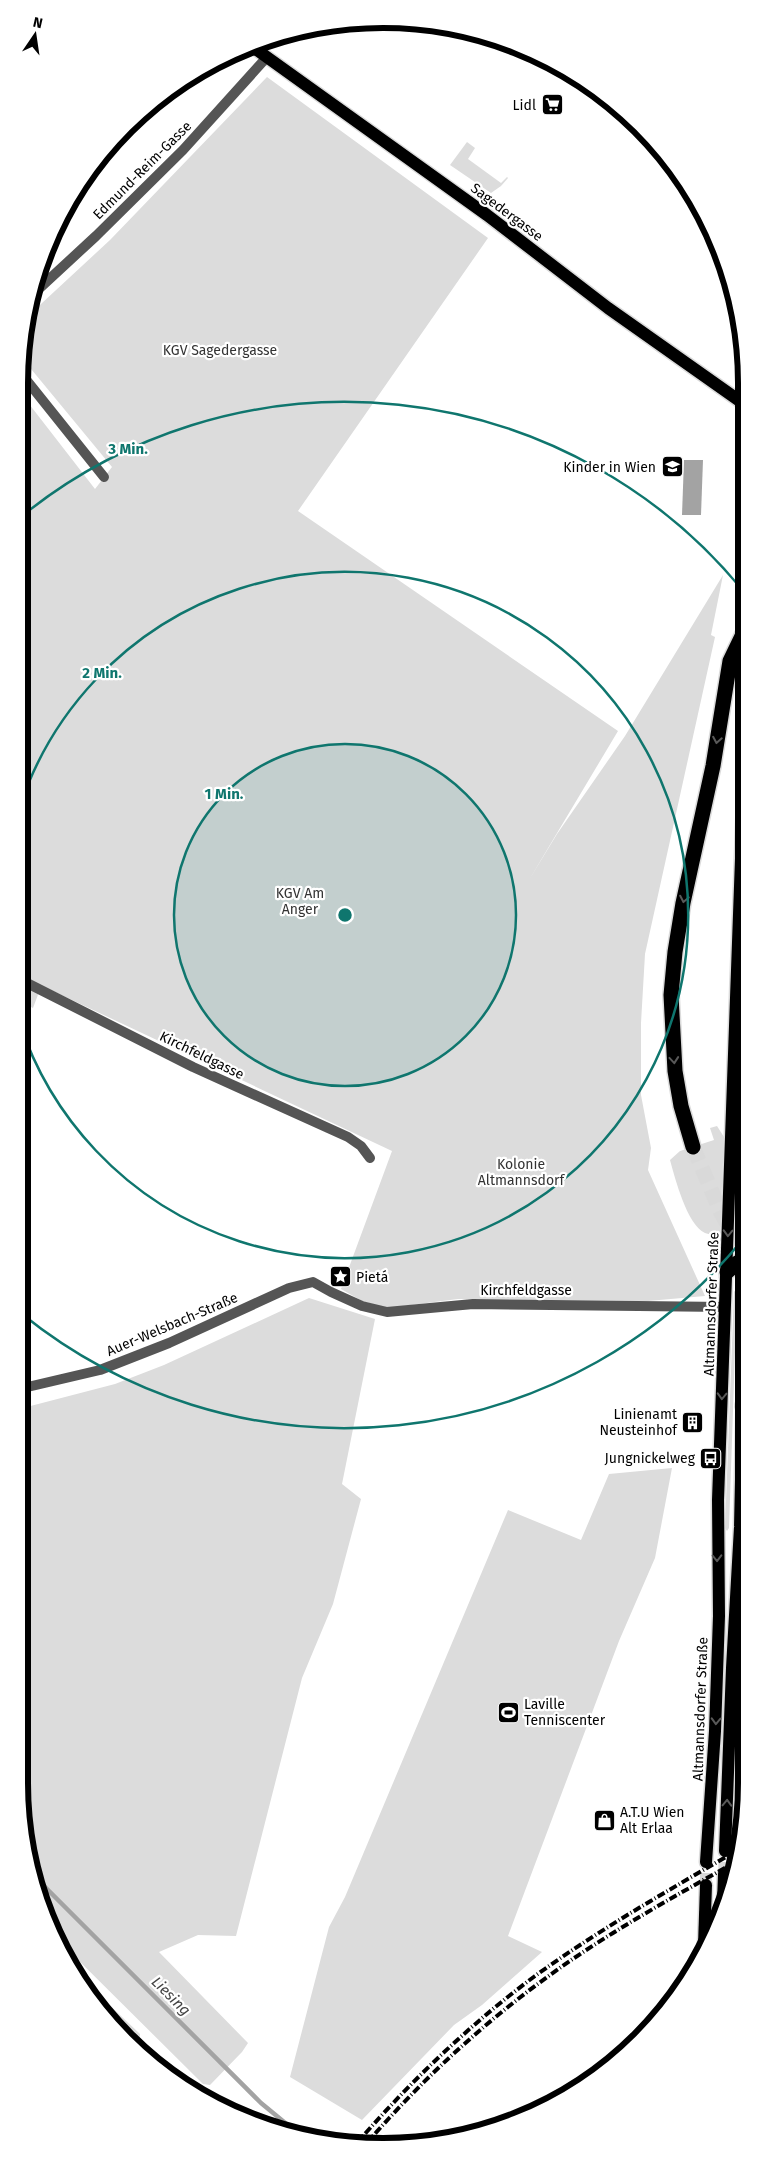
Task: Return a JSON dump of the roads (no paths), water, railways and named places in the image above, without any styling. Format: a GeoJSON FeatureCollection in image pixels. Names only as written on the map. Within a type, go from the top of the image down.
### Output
{"type":"FeatureCollection","features":[{"type":"Feature","properties":{"kind":"highway"},"geometry":{"type":"LineString","coordinates":[[693,1147],[681,1106],[675,1071],[671,995],[675,952],[683,903],[713,766],[730,661],[738,644]]}},
{"type":"Feature","properties":{"kind":"highway"},"geometry":{"type":"LineString","coordinates":[[727,1272],[738,1263]]}},
{"type":"Feature","properties":{"kind":"main road","name":"Sagedergasse"},"geometry":{"type":"LineString","coordinates":[[258,51],[487,214],[608,308],[738,400]]}},
{"type":"Feature","properties":{"kind":"main road","name":"Altmannsdorfer Straße"},"geometry":{"type":"LineString","coordinates":[[706,1862],[716,1703],[719,1616],[717,1545],[738,952]]}},
{"type":"Feature","properties":{"kind":"main road"},"geometry":{"type":"LineString","coordinates":[[725,1852],[738,1566]]}},
{"type":"Feature","properties":{"kind":"main road"},"geometry":{"type":"LineString","coordinates":[[724,1874],[724,1882]]}},
{"type":"Feature","properties":{"kind":"main road"},"geometry":{"type":"LineString","coordinates":[[704,1933],[706,1885]]}},
{"type":"Feature","properties":{"kind":"street","name":"Edmund-Reim-Gasse"},"geometry":{"type":"LineString","coordinates":[[41,287],[96,236],[182,150],[268,58]]}},
{"type":"Feature","properties":{"kind":"street"},"geometry":{"type":"LineString","coordinates":[[28,382],[104,477]]}},
{"type":"Feature","properties":{"kind":"street","name":"Kirchfeldgasse"},"geometry":{"type":"LineString","coordinates":[[28,984],[207,1073],[348,1137],[362,1146],[370,1158]]}},
{"type":"Feature","properties":{"kind":"street","name":"Auer-Welsbach-Straße"},"geometry":{"type":"LineString","coordinates":[[28,1387],[100,1370],[169,1343],[301,1283],[313,1282],[331,1292]]}},
{"type":"Feature","properties":{"kind":"street","name":"Kirchfeldgasse"},"geometry":{"type":"LineString","coordinates":[[331,1292],[362,1306],[387,1312],[472,1304],[726,1307]]}},
{"type":"Feature","properties":{"kind":"street"},"geometry":{"type":"LineString","coordinates":[[735,1625],[738,1634]]}},
{"type":"Feature","properties":{"kind":"waterway","name":"Liesing"},"geometry":{"type":"LineString","coordinates":[[43,1885],[261,2103],[286,2124]]}},
{"type":"Feature","properties":{"kind":"tunnel"},"geometry":{"type":"LineString","coordinates":[[693,1147],[721,1213],[738,1242]]}},
{"type":"Feature","properties":{"kind":"tunnel"},"geometry":{"type":"LineString","coordinates":[[724,1874],[725,1851]]}},
{"type":"Feature","properties":{"kind":"tunnel"},"geometry":{"type":"LineString","coordinates":[[706,1862],[706,1885]]}},
{"type":"Feature","properties":{"kind":"railway"},"geometry":{"type":"LineString","coordinates":[[362,2137],[397,2098],[441,2055],[487,2014],[535,1976],[610,1926],[731,1854]]}},
{"type":"Feature","properties":{"kind":"railway"},"geometry":{"type":"LineString","coordinates":[[372,2138],[421,2084],[451,2056],[481,2029],[545,1978],[613,1933],[728,1866]]}},
{"type":"Feature","properties":{"kind":"place","name":"Lidl"},"geometry":{"type":"Point","coordinates":[552,105]}},
{"type":"Feature","properties":{"kind":"place","name":"Kinder in Wien"},"geometry":{"type":"Point","coordinates":[672,467]}},
{"type":"Feature","properties":{"kind":"place","name":"Pietá"},"geometry":{"type":"Point","coordinates":[340,1277]}},
{"type":"Feature","properties":{"kind":"place","name":"Linienamt Neusteinhof"},"geometry":{"type":"Point","coordinates":[693,1422]}},
{"type":"Feature","properties":{"kind":"place","name":"Jungnickelweg"},"geometry":{"type":"Point","coordinates":[711,1458]}},
{"type":"Feature","properties":{"kind":"place","name":"Laville Tenniscenter"},"geometry":{"type":"Point","coordinates":[508,1712]}},
{"type":"Feature","properties":{"kind":"place","name":"A.T.U Wien Alt Erlaa"},"geometry":{"type":"Point","coordinates":[604,1820]}},
{"type":"Feature","properties":{"kind":"park label","name":"KGV Sagedergasse"},"geometry":{"type":"Point","coordinates":[220,350]}},
{"type":"Feature","properties":{"kind":"park label","name":"KGV Am Anger"},"geometry":{"type":"Point","coordinates":[300,902]}},
{"type":"Feature","properties":{"kind":"park label","name":"Kolonie Altmannsdorf"},"geometry":{"type":"Point","coordinates":[521,1172]}}]}
